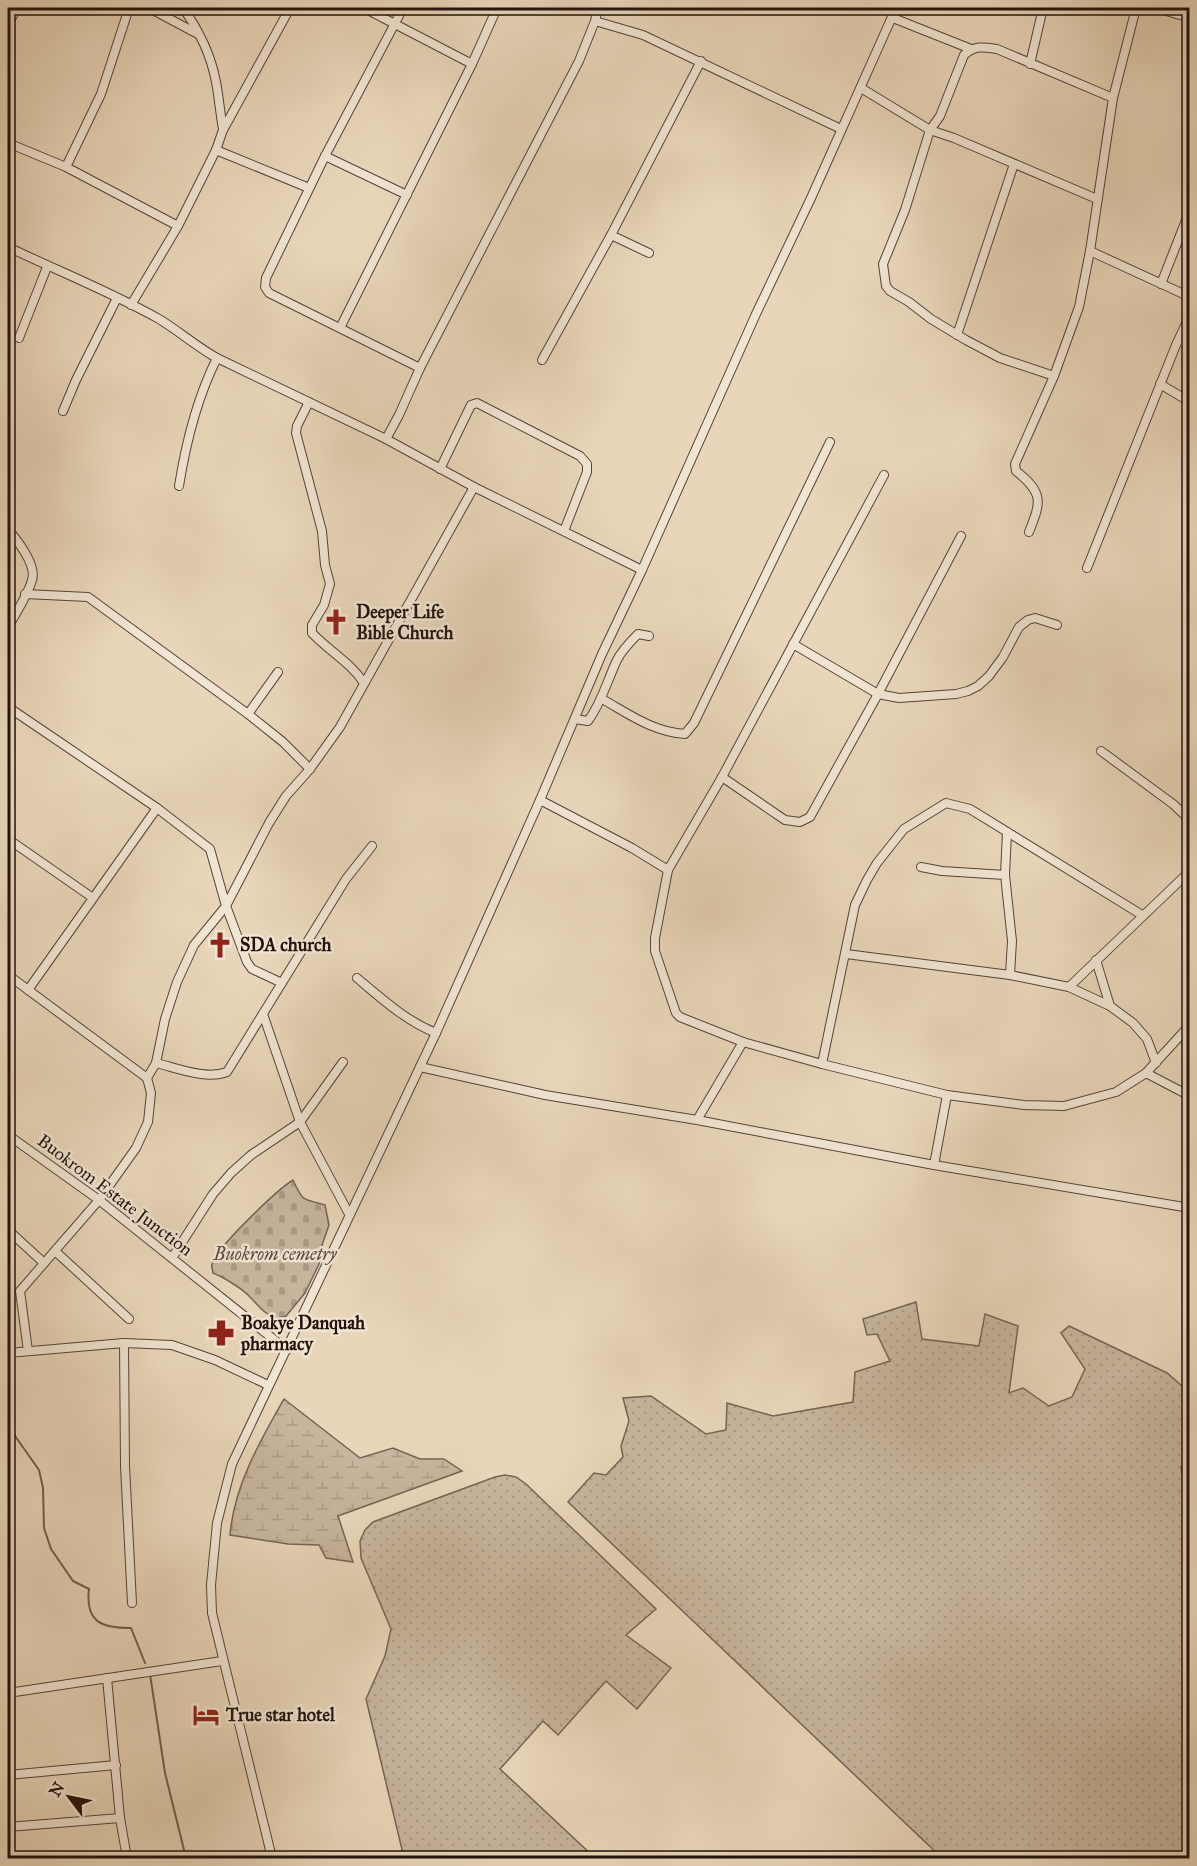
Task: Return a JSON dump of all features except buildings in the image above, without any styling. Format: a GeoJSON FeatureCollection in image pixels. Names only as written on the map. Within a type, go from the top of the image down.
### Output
{"type":"FeatureCollection","features":[{"type":"Feature","properties":{"kind":"street"},"geometry":{"type":"LineString","coordinates":[[8,24],[17,8]]}},
{"type":"Feature","properties":{"kind":"street"},"geometry":{"type":"LineString","coordinates":[[66,168],[100,94],[129,8]]}},
{"type":"Feature","properties":{"kind":"street"},"geometry":{"type":"LineString","coordinates":[[149,8],[198,34]]}},
{"type":"Feature","properties":{"kind":"street"},"geometry":{"type":"LineString","coordinates":[[183,8],[193,22],[210,60],[223,130]]}},
{"type":"Feature","properties":{"kind":"street"},"geometry":{"type":"LineString","coordinates":[[131,305],[178,226],[216,150],[223,130],[290,8]]}},
{"type":"Feature","properties":{"kind":"street"},"geometry":{"type":"LineString","coordinates":[[364,8],[472,64]]}},
{"type":"Feature","properties":{"kind":"street"},"geometry":{"type":"LineString","coordinates":[[403,8],[309,188],[267,278],[265,287],[269,293],[420,368]]}},
{"type":"Feature","properties":{"kind":"street"},"geometry":{"type":"LineString","coordinates":[[340,328],[472,64],[497,8]]}},
{"type":"Feature","properties":{"kind":"street"},"geometry":{"type":"LineString","coordinates":[[386,439],[420,368],[579,61],[598,8]]}},
{"type":"Feature","properties":{"kind":"street"},"geometry":{"type":"LineString","coordinates":[[272,1858],[212,1613],[211,1585],[218,1516],[232,1464],[436,1033],[602,654],[896,8]]}},
{"type":"Feature","properties":{"kind":"street"},"geometry":{"type":"LineString","coordinates":[[1030,64],[1043,8]]}},
{"type":"Feature","properties":{"kind":"street"},"geometry":{"type":"LineString","coordinates":[[1029,532],[1039,500],[1029,481],[1014,468],[1054,376],[1079,307],[1090,251],[1113,98],[1136,8]]}},
{"type":"Feature","properties":{"kind":"street"},"geometry":{"type":"LineString","coordinates":[[1156,8],[1190,18]]}},
{"type":"Feature","properties":{"kind":"street"},"geometry":{"type":"LineString","coordinates":[[893,18],[970,49]]}},
{"type":"Feature","properties":{"kind":"street"},"geometry":{"type":"LineString","coordinates":[[595,21],[643,35],[841,129]]}},
{"type":"Feature","properties":{"kind":"street"},"geometry":{"type":"LineString","coordinates":[[1054,376],[1000,358],[931,319],[890,291],[886,286],[883,264],[903,218],[930,130],[940,116],[964,55],[970,49],[981,46],[997,50],[1113,98]]}},
{"type":"Feature","properties":{"kind":"street"},"geometry":{"type":"LineString","coordinates":[[542,360],[611,235],[701,61]]}},
{"type":"Feature","properties":{"kind":"street"},"geometry":{"type":"LineString","coordinates":[[861,88],[930,130],[1097,199]]}},
{"type":"Feature","properties":{"kind":"street"},"geometry":{"type":"LineString","coordinates":[[8,142],[66,168],[178,226]]}},
{"type":"Feature","properties":{"kind":"street"},"geometry":{"type":"LineString","coordinates":[[216,150],[309,188]]}},
{"type":"Feature","properties":{"kind":"street"},"geometry":{"type":"LineString","coordinates":[[325,156],[407,195]]}},
{"type":"Feature","properties":{"kind":"street"},"geometry":{"type":"LineString","coordinates":[[957,335],[1014,164]]}},
{"type":"Feature","properties":{"kind":"street"},"geometry":{"type":"LineString","coordinates":[[1161,284],[1190,210]]}},
{"type":"Feature","properties":{"kind":"street"},"geometry":{"type":"LineString","coordinates":[[611,235],[649,253]]}},
{"type":"Feature","properties":{"kind":"street"},"geometry":{"type":"LineString","coordinates":[[8,247],[131,305],[160,320],[217,358],[354,426],[386,439],[474,487],[642,570]]}},
{"type":"Feature","properties":{"kind":"street"},"geometry":{"type":"LineString","coordinates":[[1090,251],[1190,297]]}},
{"type":"Feature","properties":{"kind":"street"},"geometry":{"type":"LineString","coordinates":[[19,338],[48,267]]}},
{"type":"Feature","properties":{"kind":"street"},"geometry":{"type":"LineString","coordinates":[[63,411],[117,298]]}},
{"type":"Feature","properties":{"kind":"street"},"geometry":{"type":"LineString","coordinates":[[1087,568],[1190,315]]}},
{"type":"Feature","properties":{"kind":"street"},"geometry":{"type":"LineString","coordinates":[[178,486],[194,417],[208,376],[217,358]]}},
{"type":"Feature","properties":{"kind":"street"},"geometry":{"type":"LineString","coordinates":[[1160,384],[1190,402]]}},
{"type":"Feature","properties":{"kind":"street"},"geometry":{"type":"LineString","coordinates":[[309,402],[296,433],[322,531],[325,565],[330,584],[324,605],[312,625],[312,633],[344,659],[364,683]]}},
{"type":"Feature","properties":{"kind":"street"},"geometry":{"type":"LineString","coordinates":[[440,469],[471,405],[477,403],[580,456],[587,464],[587,472],[564,531]]}},
{"type":"Feature","properties":{"kind":"street"},"geometry":{"type":"LineString","coordinates":[[602,699],[655,729],[669,734],[685,734],[694,723],[830,442]]}},
{"type":"Feature","properties":{"kind":"street"},"geometry":{"type":"LineString","coordinates":[[884,475],[722,777],[668,870],[655,938],[655,951],[676,1013],[680,1017],[743,1042],[946,1095],[1024,1105],[1064,1106],[1116,1092],[1146,1073],[1190,1025]]}},
{"type":"Feature","properties":{"kind":"street"},"geometry":{"type":"LineString","coordinates":[[147,1078],[156,1063],[165,1019],[177,982],[194,945],[226,906],[269,823],[286,796],[310,769],[340,727],[474,487]]}},
{"type":"Feature","properties":{"kind":"street"},"geometry":{"type":"LineString","coordinates":[[8,529],[20,544],[33,570],[33,580],[8,628]]}},
{"type":"Feature","properties":{"kind":"street"},"geometry":{"type":"LineString","coordinates":[[722,777],[785,820],[800,822],[810,817],[961,536]]}},
{"type":"Feature","properties":{"kind":"street"},"geometry":{"type":"LineString","coordinates":[[25,594],[88,597],[248,714],[284,742],[310,769]]}},
{"type":"Feature","properties":{"kind":"street"},"geometry":{"type":"LineString","coordinates":[[793,644],[878,694],[899,698],[956,694],[968,692],[989,676],[1003,657],[1019,627],[1028,620],[1035,618],[1057,625]]}},
{"type":"Feature","properties":{"kind":"street"},"geometry":{"type":"LineString","coordinates":[[575,719],[588,721],[602,699],[617,659],[626,646],[638,634],[649,636]]}},
{"type":"Feature","properties":{"kind":"street"},"geometry":{"type":"LineString","coordinates":[[602,654],[617,659]]}},
{"type":"Feature","properties":{"kind":"street"},"geometry":{"type":"LineString","coordinates":[[248,714],[278,672]]}},
{"type":"Feature","properties":{"kind":"street"},"geometry":{"type":"LineString","coordinates":[[8,707],[157,808],[210,849],[226,906],[247,962],[252,969],[282,983]]}},
{"type":"Feature","properties":{"kind":"street"},"geometry":{"type":"LineString","coordinates":[[1101,751],[1173,804],[1190,820]]}},
{"type":"Feature","properties":{"kind":"street"},"geometry":{"type":"LineString","coordinates":[[540,800],[633,848],[668,870]]}},
{"type":"Feature","properties":{"kind":"street"},"geometry":{"type":"LineString","coordinates":[[822,1064],[855,905],[877,863],[904,829],[946,803],[970,810],[1142,915]]}},
{"type":"Feature","properties":{"kind":"street"},"geometry":{"type":"LineString","coordinates":[[28,990],[157,808]]}},
{"type":"Feature","properties":{"kind":"street"},"geometry":{"type":"LineString","coordinates":[[1007,832],[1005,875],[1012,941],[1010,975]]}},
{"type":"Feature","properties":{"kind":"street"},"geometry":{"type":"LineString","coordinates":[[8,839],[93,898]]}},
{"type":"Feature","properties":{"kind":"street"},"geometry":{"type":"LineString","coordinates":[[156,1063],[209,1075],[220,1075],[227,1072],[346,879],[372,846]]}},
{"type":"Feature","properties":{"kind":"street"},"geometry":{"type":"LineString","coordinates":[[921,867],[942,871],[1005,875]]}},
{"type":"Feature","properties":{"kind":"street"},"geometry":{"type":"LineString","coordinates":[[1069,987],[1190,871]]}},
{"type":"Feature","properties":{"kind":"street"},"geometry":{"type":"LineString","coordinates":[[846,954],[1010,975],[1069,987],[1110,1006],[1133,1023],[1147,1039],[1156,1063]]}},
{"type":"Feature","properties":{"kind":"street"},"geometry":{"type":"LineString","coordinates":[[1096,960],[1110,1006]]}},
{"type":"Feature","properties":{"kind":"street"},"geometry":{"type":"LineString","coordinates":[[8,975],[147,1078],[151,1092],[148,1122],[136,1148],[99,1200],[20,1291],[28,1351]]}},
{"type":"Feature","properties":{"kind":"street"},"geometry":{"type":"LineString","coordinates":[[357,978],[421,1027],[436,1033]]}},
{"type":"Feature","properties":{"kind":"street"},"geometry":{"type":"LineString","coordinates":[[263,1014],[300,1122],[349,1214]]}},
{"type":"Feature","properties":{"kind":"street"},"geometry":{"type":"LineString","coordinates":[[697,1120],[743,1042]]}},
{"type":"Feature","properties":{"kind":"street"},"geometry":{"type":"LineString","coordinates":[[172,1257],[213,1194],[231,1173],[251,1155],[300,1122],[343,1062]]}},
{"type":"Feature","properties":{"kind":"street"},"geometry":{"type":"LineString","coordinates":[[420,1067],[545,1095],[697,1120],[934,1165],[1190,1209]]}},
{"type":"Feature","properties":{"kind":"street"},"geometry":{"type":"LineString","coordinates":[[1146,1073],[1190,1096]]}},
{"type":"Feature","properties":{"kind":"street"},"geometry":{"type":"LineString","coordinates":[[934,1165],[946,1095]]}},
{"type":"Feature","properties":{"kind":"street","name":"Buokrom Estate Junction"},"geometry":{"type":"LineString","coordinates":[[8,1135],[99,1200],[287,1350]]}},
{"type":"Feature","properties":{"kind":"street"},"geometry":{"type":"LineString","coordinates":[[8,1230],[44,1263]]}},
{"type":"Feature","properties":{"kind":"street"},"geometry":{"type":"LineString","coordinates":[[55,1251],[129,1319]]}},
{"type":"Feature","properties":{"kind":"street"},"geometry":{"type":"LineString","coordinates":[[8,1353],[124,1343],[172,1345],[215,1360],[268,1385]]}},
{"type":"Feature","properties":{"kind":"street"},"geometry":{"type":"LineString","coordinates":[[124,1343],[125,1466],[132,1603]]}},
{"type":"Feature","properties":{"kind":"street"},"geometry":{"type":"LineString","coordinates":[[8,1693],[222,1660]]}},
{"type":"Feature","properties":{"kind":"street"},"geometry":{"type":"LineString","coordinates":[[107,1678],[120,1818],[127,1858]]}},
{"type":"Feature","properties":{"kind":"street"},"geometry":{"type":"LineString","coordinates":[[8,1775],[116,1765]]}},
{"type":"Feature","properties":{"kind":"street"},"geometry":{"type":"LineString","coordinates":[[8,1827],[120,1818]]}},
{"type":"Feature","properties":{"kind":"green space","name":"Buokrom cemetry"},"geometry":{"type":"Polygon","coordinates":[[[293,1180],[302,1197],[325,1205],[329,1225],[320,1251],[319,1264],[305,1293],[286,1316],[276,1319],[264,1311],[243,1290],[213,1273],[212,1265],[216,1256],[236,1233],[262,1206],[293,1180]]]}},
{"type":"Feature","properties":{"kind":"green space"},"geometry":{"type":"Polygon","coordinates":[[[916,1302],[922,1339],[979,1346],[985,1314],[1018,1326],[1009,1393],[1023,1388],[1049,1406],[1072,1397],[1085,1369],[1061,1333],[1069,1326],[1167,1373],[1189,1392],[1189,1465],[1181,1467],[1185,1489],[1190,1489],[1189,1858],[942,1858],[568,1502],[594,1473],[606,1475],[623,1457],[621,1446],[629,1421],[623,1398],[651,1396],[706,1434],[726,1430],[727,1403],[773,1416],[853,1402],[855,1372],[890,1361],[877,1334],[867,1335],[863,1319],[916,1302]]]}},
{"type":"Feature","properties":{"kind":"green space"},"geometry":{"type":"Polygon","coordinates":[[[284,1399],[360,1458],[393,1448],[420,1459],[444,1459],[462,1471],[338,1516],[353,1562],[326,1558],[319,1545],[288,1544],[230,1535],[237,1499],[250,1464],[284,1399]]]}},
{"type":"Feature","properties":{"kind":"green space"},"geometry":{"type":"Polygon","coordinates":[[[505,1475],[516,1477],[526,1484],[656,1609],[626,1635],[671,1668],[637,1709],[606,1681],[558,1735],[543,1721],[500,1769],[595,1858],[404,1858],[366,1699],[385,1656],[391,1629],[361,1558],[360,1541],[365,1530],[373,1522],[505,1475]]]}},
{"type":"Feature","properties":{"kind":"waterway"},"geometry":{"type":"LineString","coordinates":[[8,1426],[39,1470],[43,1488],[44,1528],[51,1549],[73,1581],[89,1589],[90,1609],[97,1621],[111,1627],[131,1628],[145,1663]]}},
{"type":"Feature","properties":{"kind":"waterway"},"geometry":{"type":"LineString","coordinates":[[150,1674],[165,1773],[186,1858]]}},
{"type":"Feature","properties":{"kind":"place","name":"Deeper Life Bible Church"},"geometry":{"type":"Point","coordinates":[336,622]}},
{"type":"Feature","properties":{"kind":"place","name":"SDA church"},"geometry":{"type":"Point","coordinates":[220,945]}},
{"type":"Feature","properties":{"kind":"place","name":"Boakye Danquah pharmacy"},"geometry":{"type":"Point","coordinates":[221,1333]}},
{"type":"Feature","properties":{"kind":"place","name":"True star hotel"},"geometry":{"type":"Point","coordinates":[206,1715]}}]}
